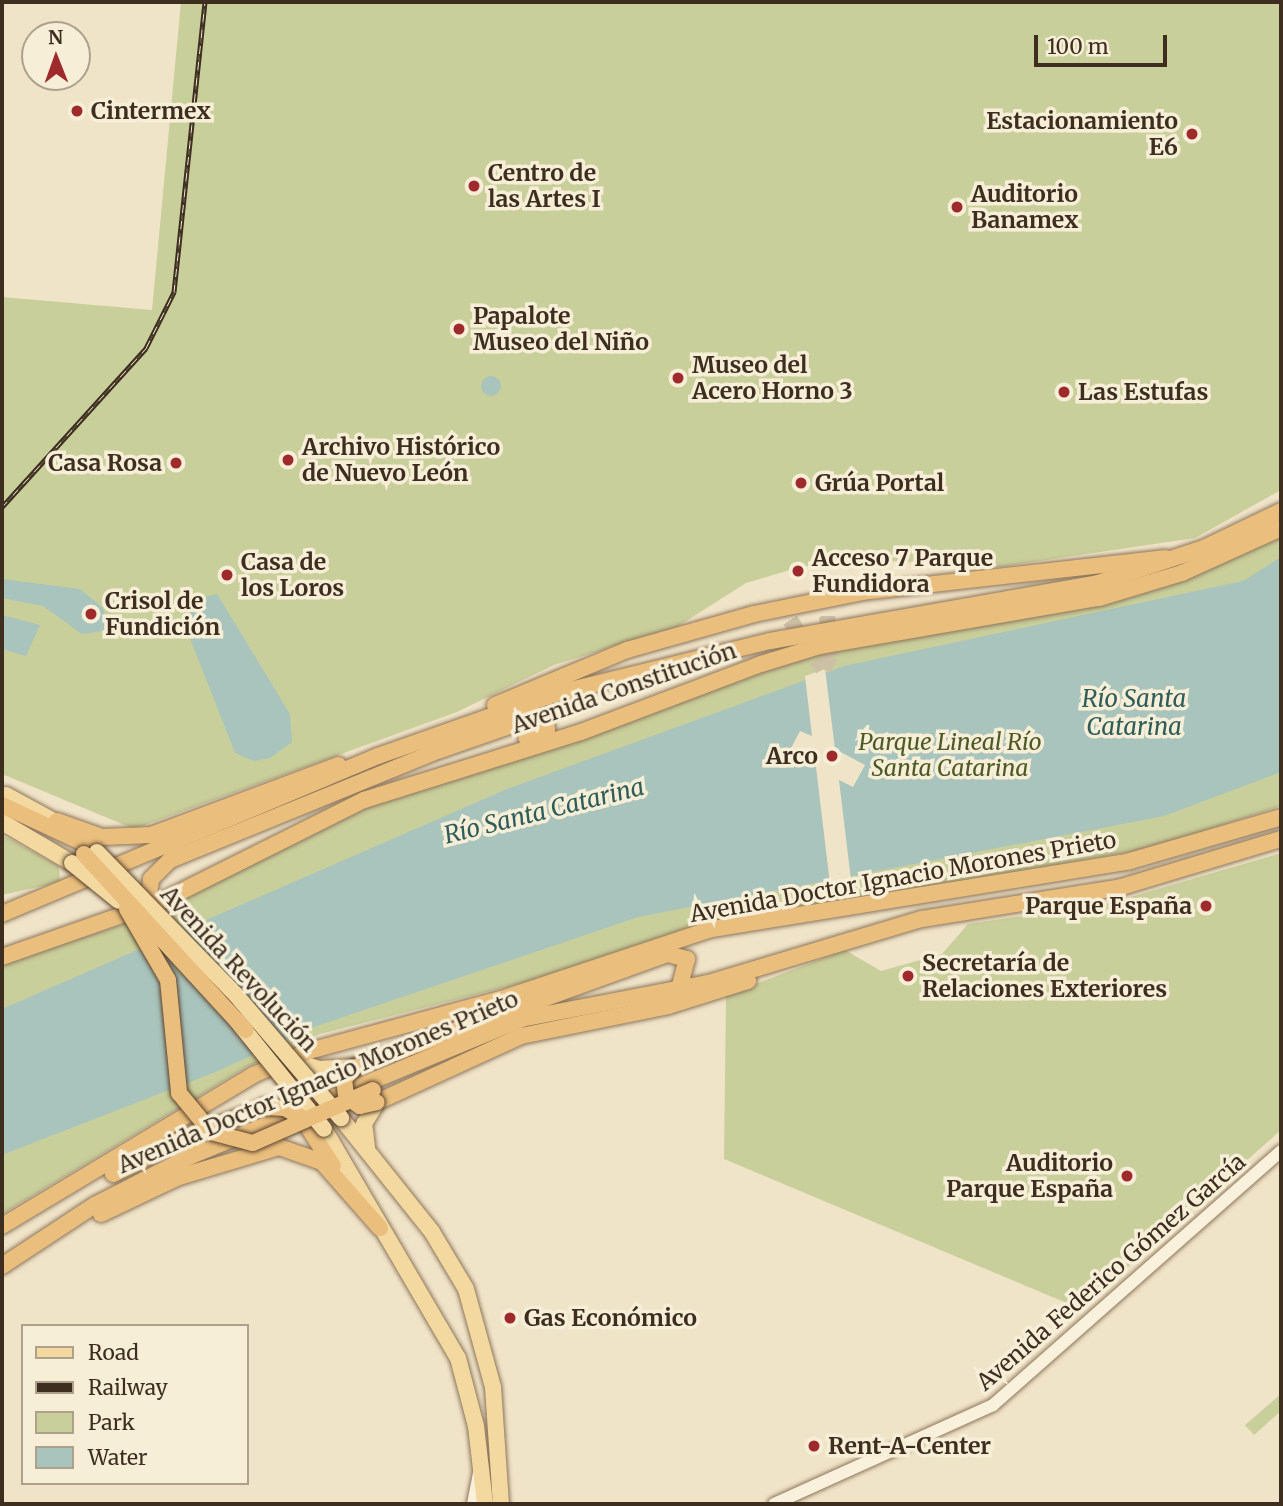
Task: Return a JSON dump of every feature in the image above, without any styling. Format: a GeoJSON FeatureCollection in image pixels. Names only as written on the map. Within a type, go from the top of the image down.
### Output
{"type":"FeatureCollection","features":[{"type":"Feature","properties":{"kind":"highway","name":"Avenida Constitución"},"geometry":{"type":"LineString","coordinates":[[2,914],[378,756],[470,722],[592,684],[858,624],[1098,583],[1177,558],[1281,510]]}},
{"type":"Feature","properties":{"kind":"highway","name":"Avenida Constitución"},"geometry":{"type":"LineString","coordinates":[[2,957],[150,906],[364,800],[820,646],[1099,598],[1182,573],[1281,528]]}},
{"type":"Feature","properties":{"kind":"highway"},"geometry":{"type":"LineString","coordinates":[[470,722],[502,700],[627,650],[784,615],[838,598],[1133,558],[1177,558]]}},
{"type":"Feature","properties":{"kind":"highway"},"geometry":{"type":"LineString","coordinates":[[827,613],[838,598]]}},
{"type":"Feature","properties":{"kind":"highway"},"geometry":{"type":"LineString","coordinates":[[676,696],[753,659],[858,624]]}},
{"type":"Feature","properties":{"kind":"highway"},"geometry":{"type":"LineString","coordinates":[[148,904],[151,879],[170,860],[432,752],[538,716],[548,722],[543,732],[433,768],[364,800]]}},
{"type":"Feature","properties":{"kind":"highway"},"geometry":{"type":"LineString","coordinates":[[57,821],[102,837],[151,835],[312,772],[378,756]]}},
{"type":"Feature","properties":{"kind":"highway"},"geometry":{"type":"LineString","coordinates":[[7,811],[86,854],[245,1030]]}},
{"type":"Feature","properties":{"kind":"highway","name":"Avenida Doctor Ignacio Morones Prieto"},"geometry":{"type":"LineString","coordinates":[[2,1226],[69,1191],[253,1075],[309,1051],[501,999],[712,929],[1130,862],[1281,817]]}},
{"type":"Feature","properties":{"kind":"highway","name":"Avenida Doctor Ignacio Morones Prieto"},"geometry":{"type":"LineString","coordinates":[[2,1266],[38,1242],[191,1157],[480,1034],[551,1009],[683,994],[799,954],[947,914],[1121,887],[1281,839]]}},
{"type":"Feature","properties":{"kind":"highway"},"geometry":{"type":"LineString","coordinates":[[2,906],[26,906]]}},
{"type":"Feature","properties":{"kind":"highway"},"geometry":{"type":"LineString","coordinates":[[127,909],[168,980],[178,1093],[211,1132],[253,1143],[375,1096],[521,1036],[683,994],[687,959],[668,954],[410,1045],[355,1067],[344,1079],[346,1096],[360,1106],[375,1096]]}},
{"type":"Feature","properties":{"kind":"highway"},"geometry":{"type":"LineString","coordinates":[[69,1191],[265,1107],[285,1108],[302,1118],[344,1187]]}},
{"type":"Feature","properties":{"kind":"highway"},"geometry":{"type":"LineString","coordinates":[[38,1242],[146,1191],[271,1147],[311,1155],[380,1228]]}},
{"type":"Feature","properties":{"kind":"main road"},"geometry":{"type":"LineString","coordinates":[[7,811],[57,821],[86,854]]}},
{"type":"Feature","properties":{"kind":"main road","name":"Avenida Revolución"},"geometry":{"type":"LineString","coordinates":[[86,854],[148,904],[294,1061],[368,1149],[466,1289],[493,1387],[501,1504]]}},
{"type":"Feature","properties":{"kind":"main road","name":"Avenida Revolución"},"geometry":{"type":"LineString","coordinates":[[86,854],[127,909],[245,1030],[324,1129],[458,1358],[481,1467],[485,1504]]}},
{"type":"Feature","properties":{"kind":"main road"},"geometry":{"type":"LineString","coordinates":[[294,1061],[318,1069],[355,1067]]}},
{"type":"Feature","properties":{"kind":"main road"},"geometry":{"type":"LineString","coordinates":[[368,1149],[364,1124],[375,1096]]}},
{"type":"Feature","properties":{"kind":"street","name":"Avenida Federico Gómez García"},"geometry":{"type":"LineString","coordinates":[[774,1504],[993,1405],[1281,1151]]}},
{"type":"Feature","properties":{"kind":"street"},"geometry":{"type":"LineString","coordinates":[[473,1504],[481,1467]]}},
{"type":"Feature","properties":{"kind":"street"},"geometry":{"type":"LineString","coordinates":[[499,1467],[508,1504]]}},
{"type":"Feature","properties":{"kind":"green space"},"geometry":{"type":"Polygon","coordinates":[[[181,2],[1281,2],[1281,490],[1195,538],[1000,567],[868,560],[800,567],[746,583],[677,627],[554,665],[457,712],[134,829],[2,774],[2,297],[152,310],[181,2]]]}},
{"type":"Feature","properties":{"kind":"green space","name":"Río Santa Catarina"},"geometry":{"type":"Polygon","coordinates":[[[1281,535],[1281,806],[1147,849],[843,902],[320,1034],[247,1067],[2,1214],[2,963],[128,923],[340,816],[807,656],[1189,578],[1281,535]]]}},
{"type":"Feature","properties":{"kind":"green space"},"geometry":{"type":"Polygon","coordinates":[[[2,835],[59,866],[60,882],[2,895],[2,835]]]}},
{"type":"Feature","properties":{"kind":"green space","name":"Parque España"},"geometry":{"type":"Polygon","coordinates":[[[1281,853],[1281,1130],[1081,1309],[724,1159],[726,995],[845,950],[881,971],[942,954],[968,924],[1110,903],[1281,853]]]}},
{"type":"Feature","properties":{"kind":"green space"},"geometry":{"type":"Polygon","coordinates":[[[1281,1394],[1281,1411],[1254,1435],[1245,1425],[1281,1394]]]}},
{"type":"Feature","properties":{"kind":"water"},"geometry":{"type":"Polygon","coordinates":[[[487,376],[495,376],[501,386],[495,396],[487,396],[481,390],[481,382],[487,376]]]}},
{"type":"Feature","properties":{"kind":"water","name":"Río Santa Catarina"},"geometry":{"type":"Polygon","coordinates":[[[1281,557],[1281,772],[1164,816],[638,917],[311,1028],[218,1071],[2,1155],[2,1009],[507,789],[844,666],[1243,581],[1281,557]]]}},
{"type":"Feature","properties":{"kind":"water"},"geometry":{"type":"Polygon","coordinates":[[[2,579],[80,589],[103,608],[109,630],[82,634],[43,606],[2,598],[2,579]]]}},
{"type":"Feature","properties":{"kind":"water"},"geometry":{"type":"Polygon","coordinates":[[[217,594],[290,714],[292,742],[270,758],[254,761],[235,753],[182,618],[192,600],[217,594]]]}},
{"type":"Feature","properties":{"kind":"water"},"geometry":{"type":"Polygon","coordinates":[[[2,615],[40,625],[26,656],[2,649],[2,615]]]}},
{"type":"Feature","properties":{"kind":"pier"},"geometry":{"type":"Polygon","coordinates":[[[825,669],[835,749],[865,765],[853,787],[839,780],[851,880],[830,884],[816,767],[789,752],[800,731],[812,736],[805,676],[825,669]]]}},
{"type":"Feature","properties":{"kind":"tunnel"},"geometry":{"type":"LineString","coordinates":[[790,620],[823,669],[830,656],[827,613]]}},
{"type":"Feature","properties":{"kind":"railway"},"geometry":{"type":"LineString","coordinates":[[2,507],[146,348],[174,292],[205,2]]}},
{"type":"Feature","properties":{"kind":"place","name":"Cintermex"},"geometry":{"type":"Point","coordinates":[77,111]}},
{"type":"Feature","properties":{"kind":"place","name":"Estacionamiento E6"},"geometry":{"type":"Point","coordinates":[1192,134]}},
{"type":"Feature","properties":{"kind":"place","name":"Centro de las Artes I"},"geometry":{"type":"Point","coordinates":[474,186]}},
{"type":"Feature","properties":{"kind":"place","name":"Auditorio Banamex"},"geometry":{"type":"Point","coordinates":[957,207]}},
{"type":"Feature","properties":{"kind":"place","name":"Papalote Museo del Niño"},"geometry":{"type":"Point","coordinates":[459,329]}},
{"type":"Feature","properties":{"kind":"place","name":"Museo del Acero Horno 3"},"geometry":{"type":"Point","coordinates":[678,378]}},
{"type":"Feature","properties":{"kind":"place","name":"Las Estufas"},"geometry":{"type":"Point","coordinates":[1064,392]}},
{"type":"Feature","properties":{"kind":"place","name":"Archivo Histórico de Nuevo León"},"geometry":{"type":"Point","coordinates":[288,460]}},
{"type":"Feature","properties":{"kind":"place","name":"Casa Rosa"},"geometry":{"type":"Point","coordinates":[176,463]}},
{"type":"Feature","properties":{"kind":"place","name":"Grúa Portal"},"geometry":{"type":"Point","coordinates":[801,483]}},
{"type":"Feature","properties":{"kind":"place","name":"Acceso 7 Parque Fundidora"},"geometry":{"type":"Point","coordinates":[798,571]}},
{"type":"Feature","properties":{"kind":"place","name":"Casa de los Loros"},"geometry":{"type":"Point","coordinates":[227,575]}},
{"type":"Feature","properties":{"kind":"place","name":"Crisol de Fundición"},"geometry":{"type":"Point","coordinates":[91,614]}},
{"type":"Feature","properties":{"kind":"place","name":"Arco"},"geometry":{"type":"Point","coordinates":[832,756]}},
{"type":"Feature","properties":{"kind":"place","name":"Parque España"},"geometry":{"type":"Point","coordinates":[1206,906]}},
{"type":"Feature","properties":{"kind":"place","name":"Secretaría de Relaciones Exteriores"},"geometry":{"type":"Point","coordinates":[908,976]}},
{"type":"Feature","properties":{"kind":"place","name":"Auditorio Parque España"},"geometry":{"type":"Point","coordinates":[1127,1176]}},
{"type":"Feature","properties":{"kind":"place","name":"Gas Económico"},"geometry":{"type":"Point","coordinates":[510,1318]}},
{"type":"Feature","properties":{"kind":"place","name":"Rent-A-Center"},"geometry":{"type":"Point","coordinates":[814,1446]}},
{"type":"Feature","properties":{"kind":"park label","name":"Parque Lineal Río Santa Catarina"},"geometry":{"type":"Point","coordinates":[950,755]}}]}
